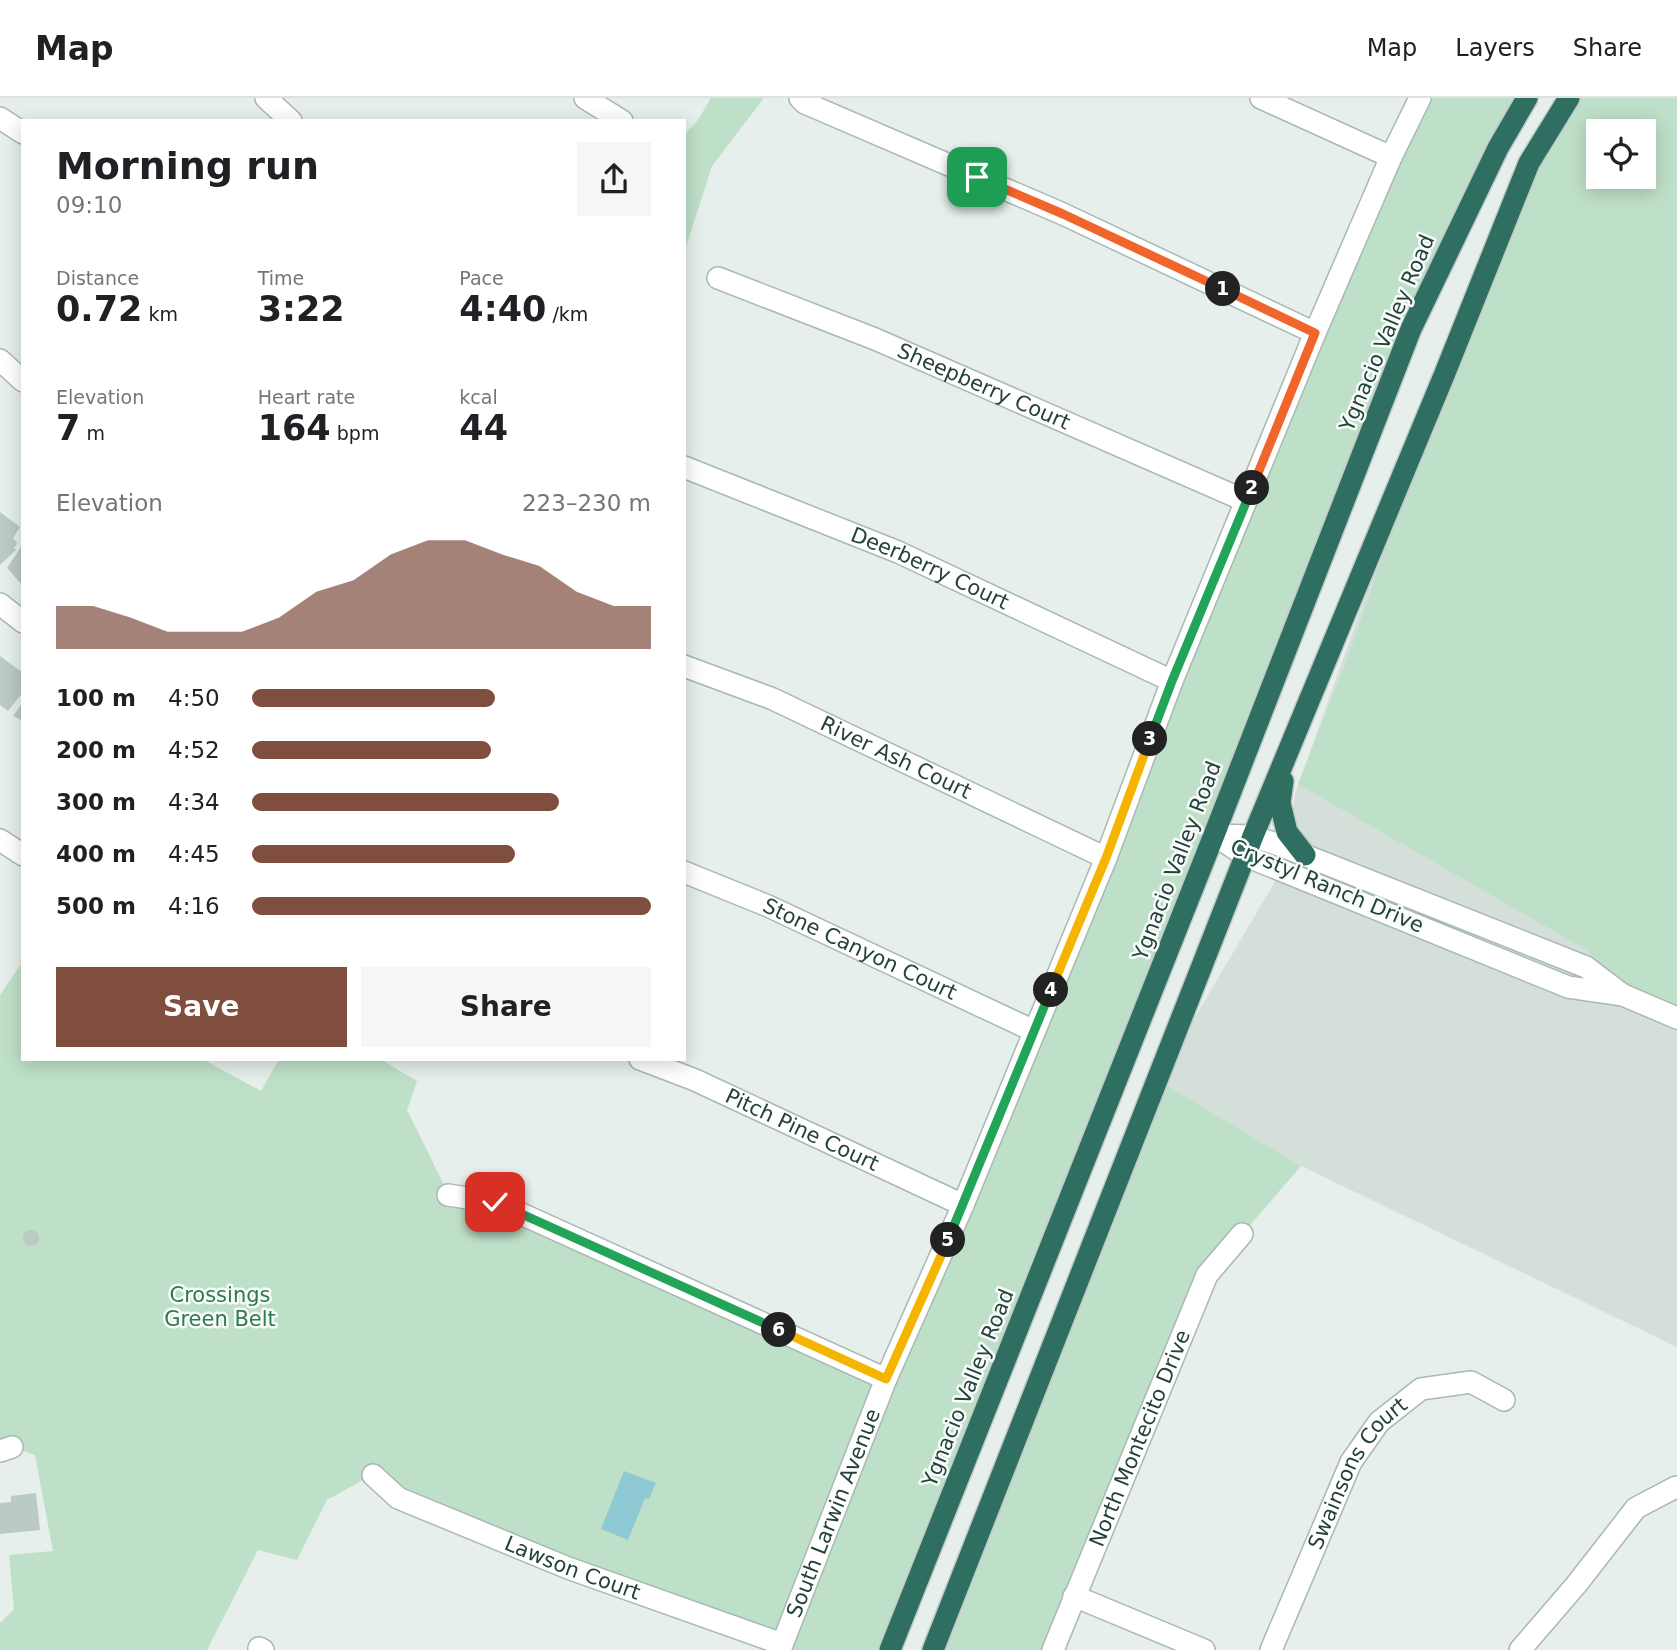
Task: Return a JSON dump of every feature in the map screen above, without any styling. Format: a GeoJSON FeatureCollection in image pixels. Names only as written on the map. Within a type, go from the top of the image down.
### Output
{"type":"FeatureCollection","features":[{"type":"Feature","properties":{"kind":"highway","name":"Ygnacio Valley Road"},"geometry":{"type":"LineString","coordinates":[[890,1650],[1214,835],[1411,329],[1497,148],[1527,98]]}},
{"type":"Feature","properties":{"kind":"highway"},"geometry":{"type":"LineString","coordinates":[[933,1650],[1250,846],[1529,163],[1569,98]]}},
{"type":"Feature","properties":{"kind":"highway"},"geometry":{"type":"LineString","coordinates":[[1289,750],[1279,803],[1287,832],[1305,855]]}},
{"type":"Feature","properties":{"kind":"street"},"geometry":{"type":"LineString","coordinates":[[266,98],[289,119]]}},
{"type":"Feature","properties":{"kind":"street"},"geometry":{"type":"LineString","coordinates":[[585,98],[619,119]]}},
{"type":"Feature","properties":{"kind":"street"},"geometry":{"type":"LineString","coordinates":[[800,98],[805,103],[1063,214],[1315,333]]}},
{"type":"Feature","properties":{"kind":"street"},"geometry":{"type":"LineString","coordinates":[[1261,98],[1391,157]]}},
{"type":"Feature","properties":{"kind":"street","name":"South Larwin Avenue"},"geometry":{"type":"LineString","coordinates":[[781,1647],[886,1379],[963,1205],[1106,858],[1172,681],[1315,333],[1391,157],[1420,98]]}},
{"type":"Feature","properties":{"kind":"street"},"geometry":{"type":"LineString","coordinates":[[0,118],[21,132]]}},
{"type":"Feature","properties":{"kind":"street","name":"Sheepberry Court"},"geometry":{"type":"LineString","coordinates":[[718,278],[875,339],[1246,501]]}},
{"type":"Feature","properties":{"kind":"street"},"geometry":{"type":"LineString","coordinates":[[0,360],[21,379]]}},
{"type":"Feature","properties":{"kind":"street","name":"Deerberry Court"},"geometry":{"type":"LineString","coordinates":[[686,468],[898,552],[1172,681]]}},
{"type":"Feature","properties":{"kind":"street"},"geometry":{"type":"LineString","coordinates":[[0,604],[21,620]]}},
{"type":"Feature","properties":{"kind":"street","name":"River Ash Court"},"geometry":{"type":"LineString","coordinates":[[686,667],[773,699],[1106,858]]}},
{"type":"Feature","properties":{"kind":"street","name":"Crystyl Ranch Drive"},"geometry":{"type":"LineString","coordinates":[[1214,835],[1250,846],[1568,986],[1623,995],[1677,1018]]}},
{"type":"Feature","properties":{"kind":"street"},"geometry":{"type":"LineString","coordinates":[[0,840],[21,854]]}},
{"type":"Feature","properties":{"kind":"street","name":"Crystyl Ranch Drive"},"geometry":{"type":"LineString","coordinates":[[1250,846],[1305,855],[1586,967],[1623,995]]}},
{"type":"Feature","properties":{"kind":"street","name":"Stone Canyon Court"},"geometry":{"type":"LineString","coordinates":[[686,873],[768,906],[1034,1031]]}},
{"type":"Feature","properties":{"kind":"street","name":"Pitch Pine Court"},"geometry":{"type":"LineString","coordinates":[[645,1061],[695,1080],[963,1205]]}},
{"type":"Feature","properties":{"kind":"street"},"geometry":{"type":"LineString","coordinates":[[448,1195],[495,1202],[886,1379]]}},
{"type":"Feature","properties":{"kind":"street","name":"North Montecito Drive"},"geometry":{"type":"LineString","coordinates":[[1053,1650],[1207,1275],[1242,1234]]}},
{"type":"Feature","properties":{"kind":"street","name":"Swainsons Court"},"geometry":{"type":"LineString","coordinates":[[1272,1650],[1351,1462],[1379,1422],[1421,1389],[1471,1382],[1504,1400]]}},
{"type":"Feature","properties":{"kind":"street","name":"Lawson Court"},"geometry":{"type":"LineString","coordinates":[[373,1475],[398,1498],[568,1568],[781,1647]]}},
{"type":"Feature","properties":{"kind":"street"},"geometry":{"type":"LineString","coordinates":[[1520,1650],[1576,1585],[1636,1508],[1677,1487]]}},
{"type":"Feature","properties":{"kind":"street"},"geometry":{"type":"LineString","coordinates":[[1074,1596],[1204,1650]]}},
{"type":"Feature","properties":{"kind":"shaded area"},"geometry":{"type":"Polygon","coordinates":[[[1569,98],[1677,98],[1677,1347],[1301,1166],[1158,1080],[1287,861],[1295,794],[1445,373],[1569,98]]]}},
{"type":"Feature","properties":{"kind":"green space"},"geometry":{"type":"Polygon","coordinates":[[[711,98],[764,98],[712,166],[686,247],[686,133],[698,120],[711,98]]]}},
{"type":"Feature","properties":{"kind":"green space","name":"Crossings Green Belt"},"geometry":{"type":"Polygon","coordinates":[[[1420,98],[1527,98],[1411,329],[890,1650],[780,1650],[568,1568],[372,1475],[327,1500],[297,1560],[258,1550],[207,1650],[0,1650],[0,1623],[14,1609],[9,1555],[53,1551],[35,1455],[12,1447],[0,1451],[0,995],[21,964],[21,1061],[206,1061],[261,1091],[278,1061],[383,1061],[417,1081],[407,1110],[449,1195],[495,1202],[886,1378],[1420,98]]]}},
{"type":"Feature","properties":{"kind":"green space"},"geometry":{"type":"Polygon","coordinates":[[[1569,98],[1677,98],[1677,1018],[1623,995],[1587,950],[1298,784],[1349,654],[1445,373],[1569,98]]]}},
{"type":"Feature","properties":{"kind":"green space"},"geometry":{"type":"Polygon","coordinates":[[[1158,1080],[1301,1166],[1207,1275],[1053,1650],[933,1650],[1158,1080]]]}},
{"type":"Feature","properties":{"kind":"water"},"geometry":{"type":"Polygon","coordinates":[[[624,1471],[656,1483],[649,1499],[645,1498],[628,1540],[601,1529],[624,1471]]]}},
{"type":"Feature","properties":{"kind":"building"},"geometry":{"type":"Polygon","coordinates":[[[0,512],[20,527],[13,538],[17,543],[14,548],[16,550],[0,565],[0,512]]]}},
{"type":"Feature","properties":{"kind":"building"},"geometry":{"type":"Polygon","coordinates":[[[21,547],[21,584],[7,568],[21,547]]]}},
{"type":"Feature","properties":{"kind":"building"},"geometry":{"type":"Polygon","coordinates":[[[0,656],[21,672],[21,695],[8,711],[0,705],[0,656]]]}},
{"type":"Feature","properties":{"kind":"building"},"geometry":{"type":"Polygon","coordinates":[[[21,705],[21,720],[13,716],[21,705]]]}},
{"type":"Feature","properties":{"kind":"building"},"geometry":{"type":"Polygon","coordinates":[[[31,1230],[39,1238],[31,1246],[23,1238],[31,1230]]]}},
{"type":"Feature","properties":{"kind":"building"},"geometry":{"type":"Polygon","coordinates":[[[36,1493],[40,1530],[0,1534],[0,1503],[11,1502],[11,1496],[36,1493]]]}},
{"type":"Feature","properties":{"kind":"route"},"geometry":{"type":"LineString","coordinates":[[495,1202],[886,1379],[963,1205],[1106,858],[1172,681],[1315,333],[1063,214],[977,177]]}}]}
